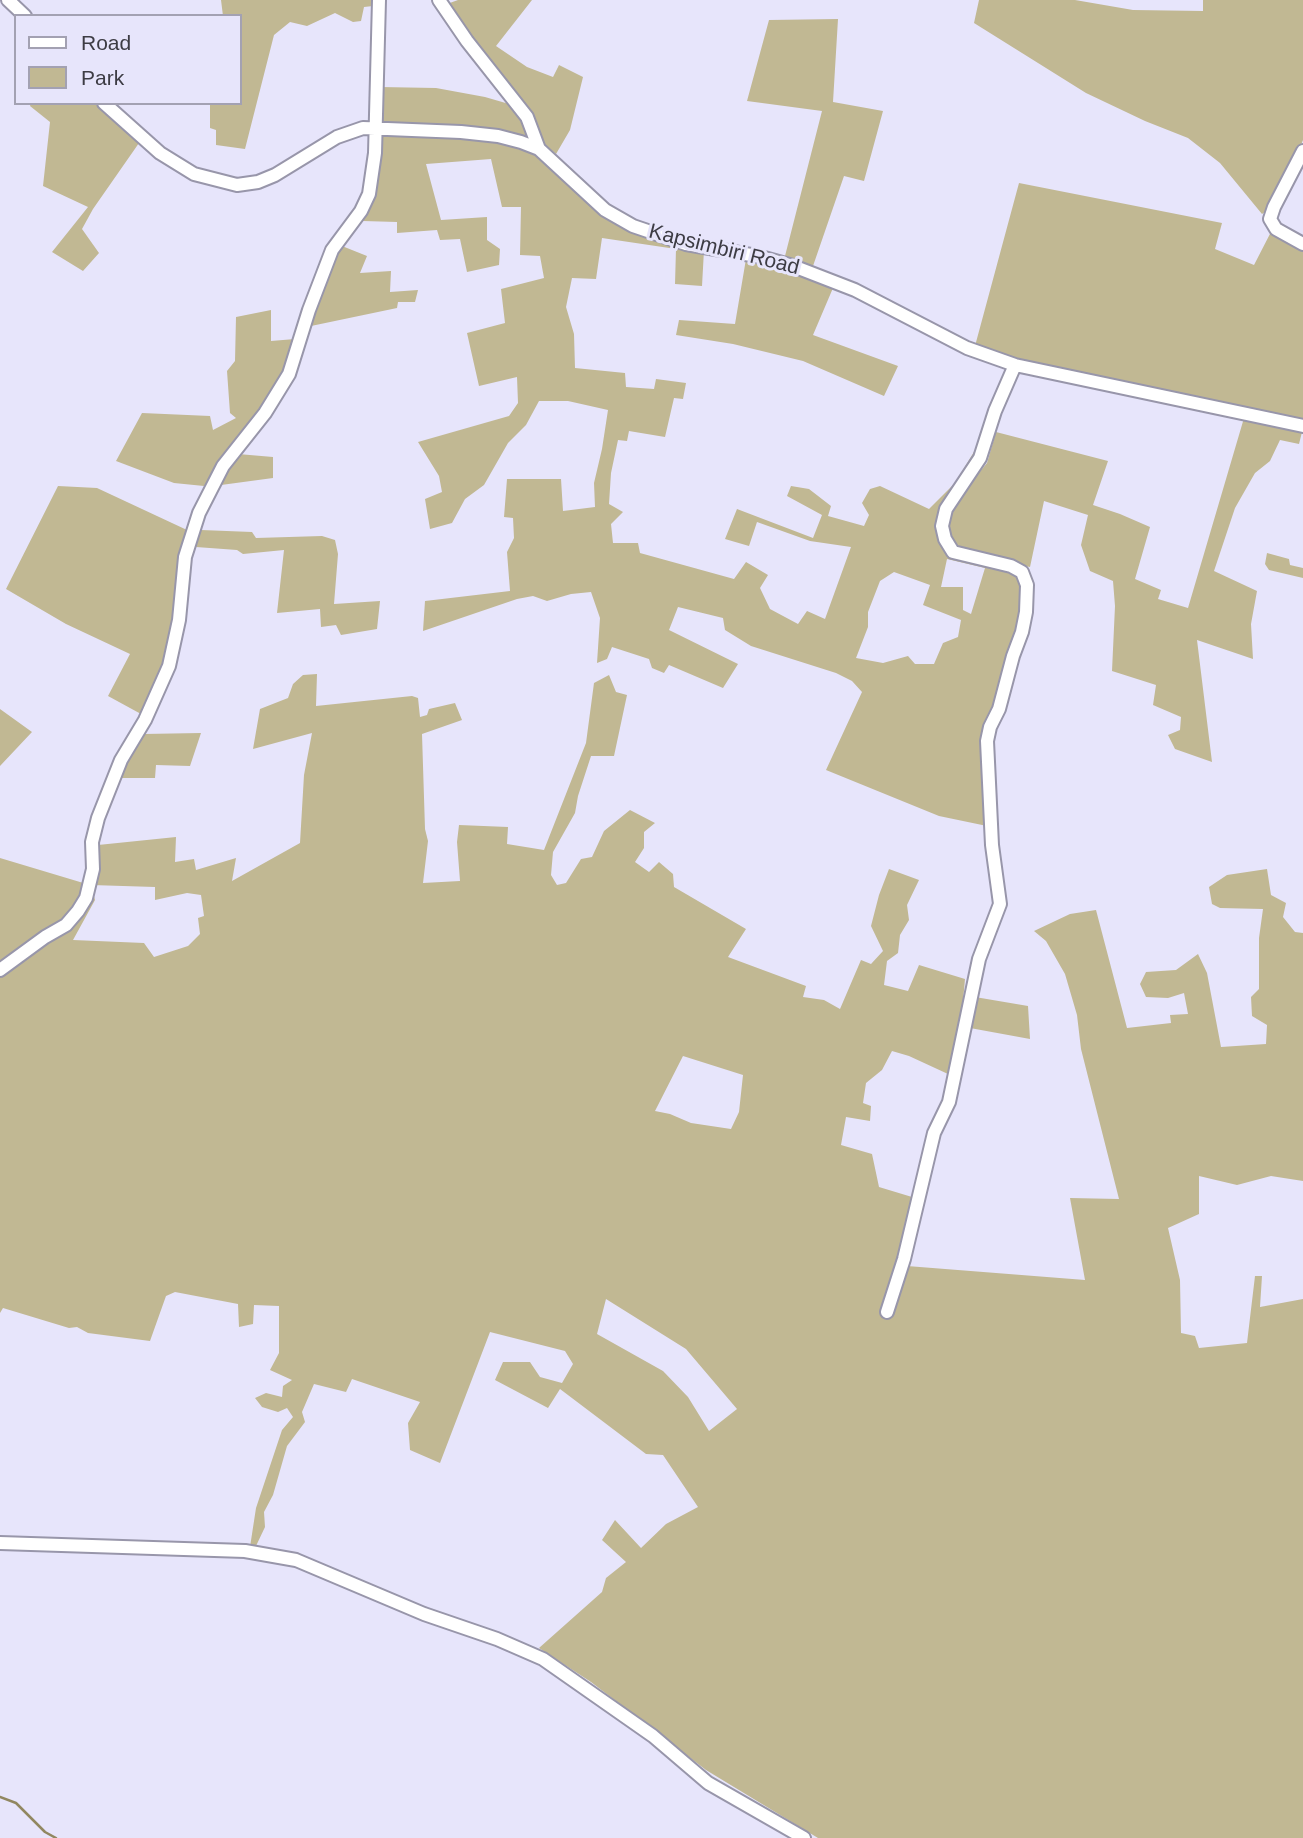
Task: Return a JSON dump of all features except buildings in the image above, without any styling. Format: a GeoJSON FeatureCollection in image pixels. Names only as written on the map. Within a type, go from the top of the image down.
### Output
{"type":"FeatureCollection","features":[{"type":"Feature","properties":{"kind":"street"},"geometry":{"type":"LineString","coordinates":[[8,0],[23,14]]}},
{"type":"Feature","properties":{"kind":"street"},"geometry":{"type":"LineString","coordinates":[[0,970],[66,925],[86,898],[93,869],[92,842],[98,818],[121,760],[145,720],[169,666],[175,645],[185,557],[199,513],[223,466],[265,413],[289,374],[332,250],[361,211],[369,194],[376,127],[379,0]]}},
{"type":"Feature","properties":{"kind":"street"},"geometry":{"type":"LineString","coordinates":[[439,0],[467,41],[527,117],[539,149]]}},
{"type":"Feature","properties":{"kind":"street","name":"Kapsimbiri Road"},"geometry":{"type":"LineString","coordinates":[[106,105],[160,153],[194,174],[237,185],[258,182],[275,175],[324,144],[351,131],[376,127],[498,136],[530,144],[539,149],[605,210],[633,226],[686,244],[757,256],[793,266],[855,289],[967,348],[1015,365],[1303,426]]}},
{"type":"Feature","properties":{"kind":"street"},"geometry":{"type":"LineString","coordinates":[[1303,150],[1270,219],[1276,229],[1303,244]]}},
{"type":"Feature","properties":{"kind":"street"},"geometry":{"type":"LineString","coordinates":[[887,1312],[904,1259],[934,1133],[949,1102],[979,959],[1000,904],[992,845],[987,741],[1022,632],[1027,585],[1024,575],[1015,568],[953,552],[942,526],[946,509],[980,458],[995,411],[1015,365]]}},
{"type":"Feature","properties":{"kind":"street"},"geometry":{"type":"LineString","coordinates":[[0,1543],[245,1551],[296,1559],[424,1614],[497,1639],[543,1659],[653,1736],[708,1783],[804,1838]]}},
{"type":"Feature","properties":{"kind":"green space"},"geometry":{"type":"Polygon","coordinates":[[[221,0],[374,0],[373,6],[364,7],[361,21],[353,22],[335,13],[307,26],[290,22],[274,35],[245,149],[216,145],[216,130],[210,128],[210,105],[242,105],[242,14],[223,14],[221,0]]]}},
{"type":"Feature","properties":{"kind":"green space"},"geometry":{"type":"Polygon","coordinates":[[[444,0],[447,4],[458,0],[532,0],[496,46],[527,67],[553,77],[559,65],[583,77],[570,130],[556,154],[543,143],[535,122],[444,0]]]}},
{"type":"Feature","properties":{"kind":"green space"},"geometry":{"type":"Polygon","coordinates":[[[979,0],[1075,0],[1133,10],[1203,11],[1203,0],[1303,0],[1303,140],[1293,165],[1268,210],[1262,214],[1220,163],[1188,138],[1086,93],[974,23],[979,0]]]}},
{"type":"Feature","properties":{"kind":"green space"},"geometry":{"type":"Polygon","coordinates":[[[838,19],[833,102],[883,111],[864,181],[844,176],[813,266],[785,256],[822,111],[747,101],[769,20],[838,19]]]}},
{"type":"Feature","properties":{"kind":"green space"},"geometry":{"type":"Polygon","coordinates":[[[380,87],[436,88],[509,104],[523,119],[530,138],[491,130],[380,121],[380,87]]]}},
{"type":"Feature","properties":{"kind":"green space"},"geometry":{"type":"Polygon","coordinates":[[[101,105],[139,143],[82,229],[99,253],[83,271],[52,252],[88,207],[43,186],[50,122],[30,106],[101,105]]]}},
{"type":"Feature","properties":{"kind":"green space"},"geometry":{"type":"Polygon","coordinates":[[[383,132],[474,137],[528,148],[555,169],[605,216],[704,250],[702,286],[675,284],[676,249],[602,238],[596,279],[572,278],[566,307],[574,334],[575,368],[625,373],[626,387],[654,389],[656,379],[686,383],[683,399],[674,398],[665,437],[629,431],[627,441],[618,440],[611,473],[609,504],[623,512],[611,524],[613,543],[638,543],[640,553],[734,579],[746,562],[768,575],[760,588],[770,609],[798,624],[807,611],[825,619],[851,547],[810,541],[757,522],[749,546],[725,539],[737,509],[813,538],[822,515],[787,496],[791,486],[809,489],[831,506],[828,516],[864,526],[869,515],[862,503],[870,489],[880,486],[929,509],[955,483],[983,437],[980,451],[944,505],[946,551],[1017,572],[1022,581],[1019,623],[995,705],[987,826],[939,816],[826,770],[862,692],[852,681],[836,673],[751,646],[725,630],[723,618],[678,607],[669,630],[738,664],[723,688],[669,665],[664,673],[652,668],[649,659],[612,647],[607,659],[597,663],[600,618],[591,592],[547,601],[533,596],[517,599],[423,631],[425,601],[510,591],[507,552],[514,538],[513,518],[504,517],[507,479],[561,479],[563,511],[595,507],[594,483],[608,410],[568,401],[539,401],[526,425],[508,443],[484,485],[465,499],[452,523],[430,529],[425,499],[442,492],[439,476],[418,442],[509,416],[518,403],[517,377],[479,386],[467,333],[505,323],[501,289],[544,278],[540,256],[520,255],[521,207],[502,207],[491,159],[426,164],[441,220],[487,217],[487,240],[500,249],[499,265],[467,272],[460,239],[440,240],[437,230],[397,233],[397,222],[363,221],[374,194],[383,132]],[[947,559],[941,587],[963,587],[963,610],[971,614],[985,568],[947,559]],[[894,572],[880,581],[868,612],[868,627],[856,658],[883,663],[908,656],[915,664],[934,664],[943,643],[958,637],[961,620],[923,605],[930,585],[894,572]]]}},
{"type":"Feature","properties":{"kind":"green space"},"geometry":{"type":"Polygon","coordinates":[[[1019,183],[1222,223],[1215,249],[1254,265],[1272,230],[1303,247],[1303,422],[1016,359],[975,346],[1019,183]]]}},
{"type":"Feature","properties":{"kind":"green space"},"geometry":{"type":"Polygon","coordinates":[[[342,246],[367,256],[360,273],[391,271],[390,292],[418,290],[415,302],[398,302],[397,308],[311,326],[331,263],[342,246]]]}},
{"type":"Feature","properties":{"kind":"green space"},"geometry":{"type":"Polygon","coordinates":[[[746,259],[787,269],[833,288],[813,335],[898,366],[884,396],[803,361],[733,344],[676,335],[679,320],[735,324],[746,259]]]}},
{"type":"Feature","properties":{"kind":"green space"},"geometry":{"type":"Polygon","coordinates":[[[271,310],[271,341],[295,339],[286,371],[264,408],[204,486],[174,483],[116,461],[142,413],[210,416],[213,430],[236,418],[230,413],[227,371],[235,361],[236,317],[271,310]]]}},
{"type":"Feature","properties":{"kind":"green space"},"geometry":{"type":"Polygon","coordinates":[[[1244,418],[1302,432],[1299,444],[1280,440],[1270,461],[1255,473],[1235,508],[1214,571],[1257,591],[1251,624],[1253,659],[1197,640],[1212,762],[1175,749],[1168,735],[1180,730],[1181,717],[1153,705],[1156,685],[1112,671],[1115,606],[1113,581],[1090,571],[1081,545],[1088,515],[1044,501],[1030,567],[960,552],[953,545],[947,517],[955,502],[987,463],[996,432],[1108,461],[1093,505],[1150,527],[1135,579],[1161,590],[1158,599],[1188,608],[1244,418]]]}},
{"type":"Feature","properties":{"kind":"green space"},"geometry":{"type":"Polygon","coordinates":[[[238,454],[273,457],[273,478],[221,485],[224,474],[238,454]]]}},
{"type":"Feature","properties":{"kind":"green space"},"geometry":{"type":"Polygon","coordinates":[[[58,486],[97,488],[187,530],[176,581],[174,629],[163,669],[141,714],[108,696],[130,654],[66,624],[6,589],[58,486]]]}},
{"type":"Feature","properties":{"kind":"green space"},"geometry":{"type":"Polygon","coordinates":[[[201,530],[252,532],[256,538],[322,536],[335,540],[338,554],[334,604],[380,601],[377,629],[341,635],[336,625],[321,627],[320,609],[277,613],[284,550],[243,554],[237,550],[196,547],[201,530]]]}},
{"type":"Feature","properties":{"kind":"green space"},"geometry":{"type":"Polygon","coordinates":[[[1267,553],[1289,559],[1290,565],[1303,568],[1303,578],[1269,570],[1265,564],[1267,553]]]}},
{"type":"Feature","properties":{"kind":"green space"},"geometry":{"type":"Polygon","coordinates":[[[317,674],[316,706],[412,696],[418,698],[420,717],[427,715],[429,709],[455,703],[462,720],[422,734],[425,829],[428,841],[423,883],[460,881],[457,842],[459,825],[508,827],[507,844],[544,850],[586,743],[594,683],[609,675],[616,692],[627,695],[614,756],[591,756],[575,813],[553,852],[551,875],[557,885],[566,883],[581,859],[592,857],[604,831],[630,810],[655,823],[644,832],[644,848],[635,862],[649,872],[659,862],[673,874],[674,887],[746,929],[728,957],[806,986],[803,997],[824,1000],[840,1009],[861,960],[871,964],[883,951],[871,926],[889,869],[919,880],[907,905],[909,920],[900,935],[898,953],[887,961],[884,985],[908,991],[919,965],[965,979],[962,1012],[948,1074],[892,1051],[882,1070],[866,1083],[863,1103],[871,1106],[870,1121],[846,1117],[841,1145],[872,1154],[879,1187],[912,1197],[897,1269],[907,1266],[1085,1280],[1070,1198],[1119,1199],[1081,1049],[1077,1015],[1065,974],[1046,941],[1034,931],[1070,914],[1096,910],[1127,1028],[1171,1023],[1170,1015],[1188,1014],[1184,993],[1168,998],[1146,997],[1140,984],[1146,972],[1176,970],[1198,954],[1207,973],[1221,1047],[1266,1044],[1267,1025],[1252,1016],[1251,997],[1259,989],[1259,938],[1263,909],[1220,908],[1212,904],[1209,887],[1227,875],[1267,869],[1271,895],[1286,903],[1283,917],[1295,932],[1303,933],[1303,1181],[1271,1176],[1237,1185],[1199,1176],[1199,1214],[1168,1228],[1180,1280],[1181,1333],[1195,1336],[1199,1348],[1247,1343],[1255,1276],[1262,1276],[1260,1307],[1303,1299],[1303,1838],[818,1838],[706,1770],[591,1682],[539,1648],[602,1592],[606,1578],[626,1562],[602,1540],[615,1520],[641,1548],[666,1524],[698,1507],[663,1455],[646,1454],[560,1389],[548,1408],[495,1380],[503,1362],[530,1362],[540,1377],[562,1383],[573,1364],[565,1351],[490,1332],[440,1463],[410,1450],[408,1423],[420,1402],[352,1379],[346,1392],[314,1384],[302,1412],[305,1422],[287,1446],[273,1495],[264,1512],[265,1527],[256,1546],[250,1547],[256,1508],[282,1430],[293,1417],[287,1408],[278,1412],[262,1407],[255,1398],[266,1393],[282,1397],[283,1386],[292,1380],[270,1370],[279,1353],[279,1306],[254,1305],[253,1324],[239,1327],[238,1304],[175,1292],[166,1296],[150,1341],[88,1333],[77,1327],[69,1328],[3,1308],[0,1313],[0,858],[90,885],[99,864],[98,845],[176,837],[175,862],[194,859],[196,870],[236,858],[232,881],[300,843],[304,775],[312,733],[253,749],[260,709],[288,698],[293,684],[303,675],[317,674]],[[91,885],[95,900],[73,940],[144,943],[154,957],[188,946],[200,934],[198,918],[204,916],[201,895],[187,893],[155,900],[155,887],[91,885]],[[683,1056],[655,1111],[691,1123],[731,1129],[739,1112],[743,1075],[683,1056]],[[606,1299],[597,1334],[663,1371],[688,1397],[709,1431],[737,1409],[686,1349],[606,1299]]]}},
{"type":"Feature","properties":{"kind":"green space"},"geometry":{"type":"Polygon","coordinates":[[[0,709],[32,732],[0,766],[0,709]]]}},
{"type":"Feature","properties":{"kind":"green space"},"geometry":{"type":"Polygon","coordinates":[[[201,733],[190,766],[156,765],[155,778],[119,778],[143,734],[201,733]]]}},
{"type":"Feature","properties":{"kind":"green space"},"geometry":{"type":"Polygon","coordinates":[[[975,997],[1028,1006],[1030,1039],[970,1028],[975,997]]]}},
{"type":"Feature","properties":{"kind":"waterway"},"geometry":{"type":"LineString","coordinates":[[0,1797],[16,1803],[45,1832],[56,1838]]}}]}
